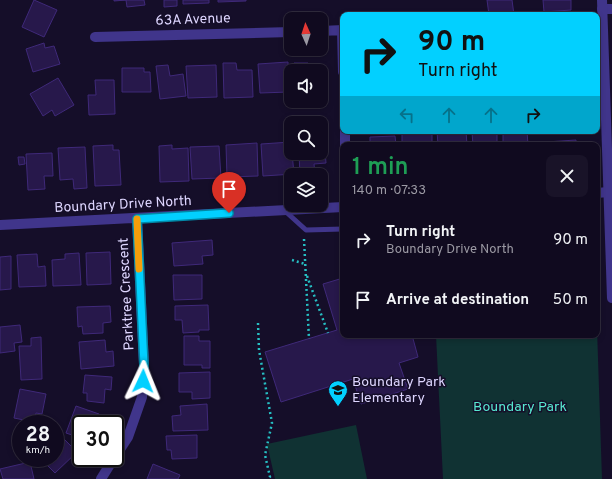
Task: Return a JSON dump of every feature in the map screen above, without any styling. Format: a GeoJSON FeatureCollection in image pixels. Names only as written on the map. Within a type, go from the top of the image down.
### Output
{"type":"FeatureCollection","features":[{"type":"Feature","properties":{"kind":"street"},"geometry":{"type":"LineString","coordinates":[[605,6],[608,192],[612,298]]}},
{"type":"Feature","properties":{"kind":"street"},"geometry":{"type":"LineString","coordinates":[[328,31],[340,30]]}},
{"type":"Feature","properties":{"kind":"street","name":"63A Avenue"},"geometry":{"type":"LineString","coordinates":[[95,37],[284,32]]}},
{"type":"Feature","properties":{"kind":"street"},"geometry":{"type":"LineString","coordinates":[[600,193],[608,192]]}},
{"type":"Feature","properties":{"kind":"street","name":"Boundary Drive North"},"geometry":{"type":"LineString","coordinates":[[328,208],[340,207]]}},
{"type":"Feature","properties":{"kind":"street","name":"Boundary Drive North"},"geometry":{"type":"LineString","coordinates":[[0,225],[137,219],[284,210]]}},
{"type":"Feature","properties":{"kind":"street","name":"Parktree Crescent"},"geometry":{"type":"LineString","coordinates":[[124,443],[128,437],[142,397],[144,365],[137,219]]}},
{"type":"Feature","properties":{"kind":"street","name":"Parktree Crescent"},"geometry":{"type":"LineString","coordinates":[[101,479],[109,467]]}},
{"type":"Feature","properties":{"kind":"lane"},"geometry":{"type":"LineString","coordinates":[[286,212],[306,230],[340,229]]}},
{"type":"Feature","properties":{"kind":"path"},"geometry":{"type":"LineString","coordinates":[[304,239],[309,338]]}},
{"type":"Feature","properties":{"kind":"path"},"geometry":{"type":"LineString","coordinates":[[292,260],[305,264]]}},
{"type":"Feature","properties":{"kind":"path"},"geometry":{"type":"LineString","coordinates":[[306,274],[328,332]]}},
{"type":"Feature","properties":{"kind":"path"},"geometry":{"type":"LineString","coordinates":[[258,323],[259,350],[272,423],[264,455],[270,476],[268,479]]}},
{"type":"Feature","properties":{"kind":"green space","name":"Boundary Park"},"geometry":{"type":"Polygon","coordinates":[[[436,338],[597,338],[602,479],[443,479],[436,338]]]}},
{"type":"Feature","properties":{"kind":"green space"},"geometry":{"type":"Polygon","coordinates":[[[356,425],[367,479],[275,479],[267,444],[356,425]]]}},
{"type":"Feature","properties":{"kind":"building"},"geometry":{"type":"Polygon","coordinates":[[[34,0],[57,10],[44,37],[22,27],[34,0]]]}},
{"type":"Feature","properties":{"kind":"building"},"geometry":{"type":"Polygon","coordinates":[[[126,0],[144,0],[145,5],[127,7],[126,0]]]}},
{"type":"Feature","properties":{"kind":"building"},"geometry":{"type":"Polygon","coordinates":[[[164,0],[177,0],[177,6],[164,7],[164,0]]]}},
{"type":"Feature","properties":{"kind":"building"},"geometry":{"type":"Polygon","coordinates":[[[183,0],[209,0],[209,3],[183,4],[183,0]]]}},
{"type":"Feature","properties":{"kind":"building"},"geometry":{"type":"Polygon","coordinates":[[[218,0],[246,0],[246,1],[218,2],[218,0]]]}},
{"type":"Feature","properties":{"kind":"building"},"geometry":{"type":"Polygon","coordinates":[[[487,0],[512,0],[514,12],[489,12],[487,0]]]}},
{"type":"Feature","properties":{"kind":"building"},"geometry":{"type":"Polygon","coordinates":[[[543,0],[571,0],[571,10],[544,12],[543,0]]]}},
{"type":"Feature","properties":{"kind":"building"},"geometry":{"type":"Polygon","coordinates":[[[44,43],[45,48],[54,46],[60,64],[33,72],[26,49],[44,43]]]}},
{"type":"Feature","properties":{"kind":"building"},"geometry":{"type":"Polygon","coordinates":[[[288,62],[288,64],[284,64],[284,92],[260,93],[258,64],[288,62]]]}},
{"type":"Feature","properties":{"kind":"building"},"geometry":{"type":"Polygon","coordinates":[[[223,63],[236,63],[237,70],[252,70],[253,97],[224,98],[223,63]]]}},
{"type":"Feature","properties":{"kind":"building"},"geometry":{"type":"Polygon","coordinates":[[[308,63],[308,64],[294,64],[308,63]]]}},
{"type":"Feature","properties":{"kind":"building"},"geometry":{"type":"Polygon","coordinates":[[[168,65],[170,76],[183,74],[186,96],[160,99],[156,66],[168,65]]]}},
{"type":"Feature","properties":{"kind":"building"},"geometry":{"type":"Polygon","coordinates":[[[216,65],[217,97],[188,98],[186,66],[216,65]]]}},
{"type":"Feature","properties":{"kind":"building"},"geometry":{"type":"Polygon","coordinates":[[[122,68],[144,68],[144,72],[150,72],[151,92],[122,92],[122,68]]]}},
{"type":"Feature","properties":{"kind":"building"},"geometry":{"type":"Polygon","coordinates":[[[58,78],[74,105],[55,116],[52,110],[43,116],[30,94],[58,78]]]}},
{"type":"Feature","properties":{"kind":"building"},"geometry":{"type":"Polygon","coordinates":[[[95,80],[114,80],[115,114],[89,115],[88,95],[96,95],[95,80]]]}},
{"type":"Feature","properties":{"kind":"building"},"geometry":{"type":"Polygon","coordinates":[[[402,134],[432,134],[432,142],[402,142],[402,134]]]}},
{"type":"Feature","properties":{"kind":"building"},"geometry":{"type":"Polygon","coordinates":[[[437,134],[466,134],[467,142],[438,142],[437,134]]]}},
{"type":"Feature","properties":{"kind":"building"},"geometry":{"type":"Polygon","coordinates":[[[472,134],[497,134],[497,142],[473,142],[472,134]]]}},
{"type":"Feature","properties":{"kind":"building"},"geometry":{"type":"Polygon","coordinates":[[[503,134],[527,134],[528,142],[503,142],[503,134]]]}},
{"type":"Feature","properties":{"kind":"building"},"geometry":{"type":"Polygon","coordinates":[[[395,136],[396,142],[370,142],[370,137],[395,136]]]}},
{"type":"Feature","properties":{"kind":"building"},"geometry":{"type":"Polygon","coordinates":[[[576,140],[576,142],[546,142],[576,140]]]}},
{"type":"Feature","properties":{"kind":"building"},"geometry":{"type":"Polygon","coordinates":[[[284,142],[284,160],[293,160],[293,168],[284,168],[284,175],[263,176],[261,144],[284,142]]]}},
{"type":"Feature","properties":{"kind":"building"},"geometry":{"type":"Polygon","coordinates":[[[257,143],[258,176],[227,177],[226,145],[257,143]]]}},
{"type":"Feature","properties":{"kind":"building"},"geometry":{"type":"Polygon","coordinates":[[[113,145],[113,150],[119,150],[121,185],[95,186],[93,146],[113,145]]]}},
{"type":"Feature","properties":{"kind":"building"},"geometry":{"type":"Polygon","coordinates":[[[172,145],[172,149],[188,148],[189,181],[160,182],[159,146],[172,145]]]}},
{"type":"Feature","properties":{"kind":"building"},"geometry":{"type":"Polygon","coordinates":[[[219,146],[221,178],[192,179],[190,147],[219,146]]]}},
{"type":"Feature","properties":{"kind":"building"},"geometry":{"type":"Polygon","coordinates":[[[85,147],[87,188],[74,189],[73,179],[60,180],[58,148],[85,147]]]}},
{"type":"Feature","properties":{"kind":"building"},"geometry":{"type":"Polygon","coordinates":[[[52,153],[53,176],[44,176],[45,189],[28,190],[26,154],[52,153]]]}},
{"type":"Feature","properties":{"kind":"building"},"geometry":{"type":"Polygon","coordinates":[[[18,157],[24,157],[25,164],[19,165],[18,157]]]}},
{"type":"Feature","properties":{"kind":"building"},"geometry":{"type":"Polygon","coordinates":[[[299,160],[326,160],[326,163],[314,164],[314,168],[300,168],[299,160]]]}},
{"type":"Feature","properties":{"kind":"building"},"geometry":{"type":"Polygon","coordinates":[[[212,240],[213,255],[202,256],[203,264],[174,266],[172,243],[212,240]]]}},
{"type":"Feature","properties":{"kind":"building"},"geometry":{"type":"Polygon","coordinates":[[[110,252],[111,284],[87,285],[86,253],[110,252]]]}},
{"type":"Feature","properties":{"kind":"building"},"geometry":{"type":"Polygon","coordinates":[[[79,253],[81,285],[53,286],[52,260],[65,259],[65,254],[79,253]]]}},
{"type":"Feature","properties":{"kind":"building"},"geometry":{"type":"Polygon","coordinates":[[[37,254],[38,267],[45,266],[46,286],[19,287],[17,255],[37,254]]]}},
{"type":"Feature","properties":{"kind":"building"},"geometry":{"type":"Polygon","coordinates":[[[11,256],[11,289],[0,290],[0,257],[11,256]]]}},
{"type":"Feature","properties":{"kind":"building"},"geometry":{"type":"Polygon","coordinates":[[[173,275],[202,275],[202,299],[174,300],[173,275]]]}},
{"type":"Feature","properties":{"kind":"building"},"geometry":{"type":"Polygon","coordinates":[[[340,279],[340,338],[413,338],[418,357],[399,363],[408,389],[361,404],[353,379],[281,402],[265,352],[337,330],[323,284],[340,279]]]}},
{"type":"Feature","properties":{"kind":"building"},"geometry":{"type":"Polygon","coordinates":[[[208,305],[209,330],[183,333],[182,320],[175,320],[175,306],[208,305]]]}},
{"type":"Feature","properties":{"kind":"building"},"geometry":{"type":"Polygon","coordinates":[[[110,306],[111,322],[103,323],[103,333],[83,334],[82,326],[78,327],[77,307],[110,306]]]}},
{"type":"Feature","properties":{"kind":"building"},"geometry":{"type":"Polygon","coordinates":[[[20,325],[22,342],[14,343],[15,351],[0,353],[0,327],[20,325]]]}},
{"type":"Feature","properties":{"kind":"building"},"geometry":{"type":"Polygon","coordinates":[[[184,336],[199,336],[199,341],[210,341],[210,368],[202,368],[202,365],[184,365],[184,336]]]}},
{"type":"Feature","properties":{"kind":"building"},"geometry":{"type":"Polygon","coordinates":[[[41,337],[42,379],[21,380],[19,346],[31,346],[31,338],[41,337]]]}},
{"type":"Feature","properties":{"kind":"building"},"geometry":{"type":"Polygon","coordinates":[[[105,340],[106,352],[113,351],[114,366],[81,369],[79,342],[105,340]]]}},
{"type":"Feature","properties":{"kind":"building"},"geometry":{"type":"Polygon","coordinates":[[[210,372],[210,398],[192,399],[192,392],[179,392],[179,373],[210,372]]]}},
{"type":"Feature","properties":{"kind":"building"},"geometry":{"type":"Polygon","coordinates":[[[85,375],[112,377],[111,390],[105,389],[104,403],[87,401],[87,393],[83,393],[85,375]]]}},
{"type":"Feature","properties":{"kind":"building"},"geometry":{"type":"Polygon","coordinates":[[[20,389],[46,394],[42,414],[36,413],[36,415],[15,415],[20,389]]]}},
{"type":"Feature","properties":{"kind":"building"},"geometry":{"type":"Polygon","coordinates":[[[207,404],[208,430],[173,431],[172,416],[181,415],[180,406],[207,404]]]}},
{"type":"Feature","properties":{"kind":"building"},"geometry":{"type":"Polygon","coordinates":[[[76,406],[99,414],[99,415],[73,415],[76,406]]]}},
{"type":"Feature","properties":{"kind":"building"},"geometry":{"type":"Polygon","coordinates":[[[72,417],[72,435],[66,433],[72,417]]]}},
{"type":"Feature","properties":{"kind":"building"},"geometry":{"type":"Polygon","coordinates":[[[197,435],[197,458],[172,459],[171,450],[167,450],[166,436],[197,435]]]}},
{"type":"Feature","properties":{"kind":"building"},"geometry":{"type":"Polygon","coordinates":[[[64,439],[72,447],[72,457],[64,464],[64,439]]]}},
{"type":"Feature","properties":{"kind":"building"},"geometry":{"type":"Polygon","coordinates":[[[153,464],[180,475],[178,479],[147,479],[153,464]]]}},
{"type":"Feature","properties":{"kind":"building"},"geometry":{"type":"Polygon","coordinates":[[[12,466],[31,467],[34,479],[3,479],[0,469],[12,466]]]}},
{"type":"Feature","properties":{"kind":"building"},"geometry":{"type":"Polygon","coordinates":[[[49,467],[61,467],[55,473],[49,467]]]}},
{"type":"Feature","properties":{"kind":"slow traffic"},"geometry":{"type":"LineString","coordinates":[[137,219],[139,269]]}},
{"type":"Feature","properties":{"kind":"place","name":"Boundary Park Elementary"},"geometry":{"type":"Point","coordinates":[338,407]}},
{"type":"Feature","properties":{"kind":"route"},"geometry":{"type":"LineString","coordinates":[[143,381],[144,365],[137,219],[229,213]]}}]}
